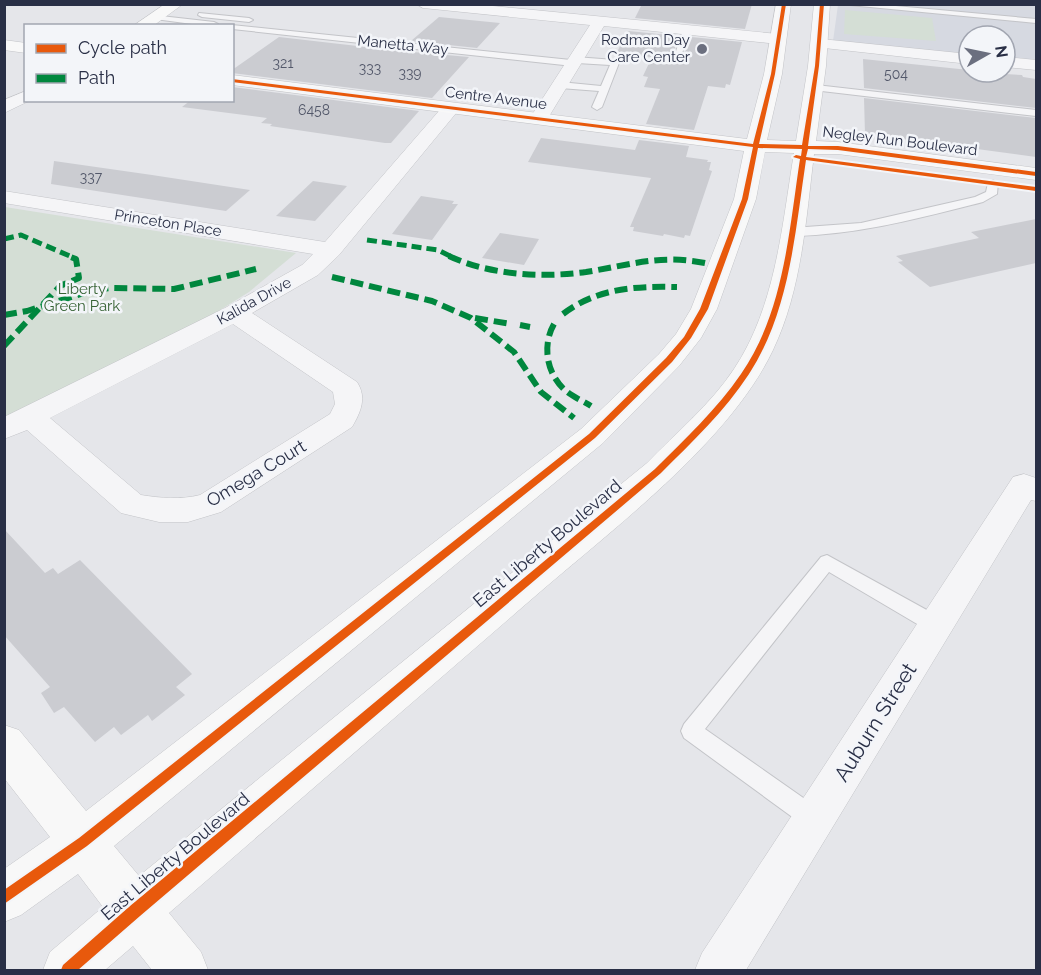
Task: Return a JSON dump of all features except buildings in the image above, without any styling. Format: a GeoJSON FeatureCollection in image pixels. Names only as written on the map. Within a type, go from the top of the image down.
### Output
{"type":"FeatureCollection","features":[{"type":"Feature","properties":{"kind":"main road"},"geometry":{"type":"LineString","coordinates":[[144,24],[176,4]]}},
{"type":"Feature","properties":{"kind":"main road"},"geometry":{"type":"LineString","coordinates":[[4,898],[84,842],[592,436],[669,360],[687,338],[704,309],[719,274],[745,199],[784,4]]}},
{"type":"Feature","properties":{"kind":"main road","name":"East Liberty Boulevard"},"geometry":{"type":"LineString","coordinates":[[68,970],[658,471],[715,413],[747,372],[776,303],[792,232],[816,88],[821,44],[822,4]]}},
{"type":"Feature","properties":{"kind":"main road","name":"Centre Avenue"},"geometry":{"type":"LineString","coordinates":[[234,80],[756,146]]}},
{"type":"Feature","properties":{"kind":"main road","name":"Negley Run Boulevard"},"geometry":{"type":"LineString","coordinates":[[756,146],[1036,174]]}},
{"type":"Feature","properties":{"kind":"main road","name":"Negley Run Boulevard"},"geometry":{"type":"LineString","coordinates":[[805,152],[1036,189]]}},
{"type":"Feature","properties":{"kind":"main road"},"geometry":{"type":"LineString","coordinates":[[4,744],[84,842],[135,911],[183,970]]}},
{"type":"Feature","properties":{"kind":"street"},"geometry":{"type":"LineString","coordinates":[[423,4],[496,8],[599,22],[778,39]]}},
{"type":"Feature","properties":{"kind":"street"},"geometry":{"type":"LineString","coordinates":[[539,118],[599,22]]}},
{"type":"Feature","properties":{"kind":"street"},"geometry":{"type":"LineString","coordinates":[[821,44],[957,58]]}},
{"type":"Feature","properties":{"kind":"street"},"geometry":{"type":"LineString","coordinates":[[1017,63],[1036,65]]}},
{"type":"Feature","properties":{"kind":"street"},"geometry":{"type":"LineString","coordinates":[[4,108],[24,97]]}},
{"type":"Feature","properties":{"kind":"street","name":"Kalida Drive"},"geometry":{"type":"LineString","coordinates":[[17,423],[234,313],[310,270],[332,250],[451,108]]}},
{"type":"Feature","properties":{"kind":"street","name":"Princeton Place"},"geometry":{"type":"LineString","coordinates":[[4,197],[332,250]]}},
{"type":"Feature","properties":{"kind":"street","name":"Omega Court"},"geometry":{"type":"LineString","coordinates":[[17,423],[132,505],[159,510],[188,510],[210,504],[342,420],[349,404],[347,388],[234,313]]}},
{"type":"Feature","properties":{"kind":"street","name":"Auburn Street"},"geometry":{"type":"LineString","coordinates":[[719,970],[1024,485],[1036,490]]}},
{"type":"Feature","properties":{"kind":"lane"},"geometry":{"type":"LineString","coordinates":[[192,21],[219,4]]}},
{"type":"Feature","properties":{"kind":"lane"},"geometry":{"type":"LineString","coordinates":[[842,4],[1036,21]]}},
{"type":"Feature","properties":{"kind":"lane"},"geometry":{"type":"LineString","coordinates":[[202,15],[266,21],[255,29]]}},
{"type":"Feature","properties":{"kind":"lane"},"geometry":{"type":"LineString","coordinates":[[155,17],[211,24]]}},
{"type":"Feature","properties":{"kind":"lane","name":"Manetta Way"},"geometry":{"type":"LineString","coordinates":[[234,27],[574,62],[615,63],[604,89]]}},
{"type":"Feature","properties":{"kind":"lane"},"geometry":{"type":"LineString","coordinates":[[676,58],[687,30]]}},
{"type":"Feature","properties":{"kind":"lane"},"geometry":{"type":"LineString","coordinates":[[560,85],[604,89],[597,107]]}},
{"type":"Feature","properties":{"kind":"lane"},"geometry":{"type":"LineString","coordinates":[[816,88],[1036,113]]}},
{"type":"Feature","properties":{"kind":"lane"},"geometry":{"type":"LineString","coordinates":[[792,232],[817,233],[842,229],[979,200],[991,194],[993,183]]}},
{"type":"Feature","properties":{"kind":"lane"},"geometry":{"type":"LineString","coordinates":[[813,819],[691,731],[827,562],[936,625]]}},
{"type":"Feature","properties":{"kind":"shaded area"},"geometry":{"type":"Polygon","coordinates":[[[838,5],[1036,5],[1036,60],[1017,58],[1017,24],[957,24],[957,53],[833,41],[838,5]]]}},
{"type":"Feature","properties":{"kind":"green space"},"geometry":{"type":"Polygon","coordinates":[[[845,10],[932,18],[936,41],[844,34],[845,10]]]}},
{"type":"Feature","properties":{"kind":"green space","name":"Liberty Green Park"},"geometry":{"type":"Polygon","coordinates":[[[5,207],[296,253],[249,292],[204,320],[5,425],[5,207]]]}},
{"type":"Feature","properties":{"kind":"marked path"},"geometry":{"type":"LineString","coordinates":[[4,239],[21,235],[76,259],[79,278],[60,286],[4,346]]}},
{"type":"Feature","properties":{"kind":"marked path"},"geometry":{"type":"LineString","coordinates":[[367,240],[438,250],[466,264],[500,271],[542,274],[583,272],[665,258],[705,263]]}},
{"type":"Feature","properties":{"kind":"marked path"},"geometry":{"type":"LineString","coordinates":[[4,315],[39,308],[93,290],[174,289],[256,269]]}},
{"type":"Feature","properties":{"kind":"marked path"},"geometry":{"type":"LineString","coordinates":[[332,277],[432,301],[471,318],[514,352],[541,392],[574,418]]}},
{"type":"Feature","properties":{"kind":"marked path"},"geometry":{"type":"LineString","coordinates":[[563,314],[575,305],[602,293],[632,288],[677,287]]}},
{"type":"Feature","properties":{"kind":"marked path"},"geometry":{"type":"LineString","coordinates":[[475,318],[511,324]]}},
{"type":"Feature","properties":{"kind":"marked path"},"geometry":{"type":"LineString","coordinates":[[554,324],[547,340],[549,364],[562,387],[591,406]]}},
{"type":"Feature","properties":{"kind":"marked path"},"geometry":{"type":"LineString","coordinates":[[520,325],[530,327]]}},
{"type":"Feature","properties":{"kind":"cycle path"},"geometry":{"type":"LineString","coordinates":[[4,898],[83,842],[592,436],[669,360],[687,338],[704,309],[745,199],[773,74],[784,4]]}},
{"type":"Feature","properties":{"kind":"cycle path"},"geometry":{"type":"LineString","coordinates":[[68,970],[658,471],[726,399],[746,373],[759,350],[770,326],[785,273],[814,86],[822,4]]}},
{"type":"Feature","properties":{"kind":"cycle path"},"geometry":{"type":"LineString","coordinates":[[234,80],[756,146],[838,148],[1036,174]]}},
{"type":"Feature","properties":{"kind":"cycle path"},"geometry":{"type":"LineString","coordinates":[[796,157],[1036,189]]}},
{"type":"Feature","properties":{"kind":"place","name":"Rodman Day Care Center"},"geometry":{"type":"Point","coordinates":[702,49]}}]}
